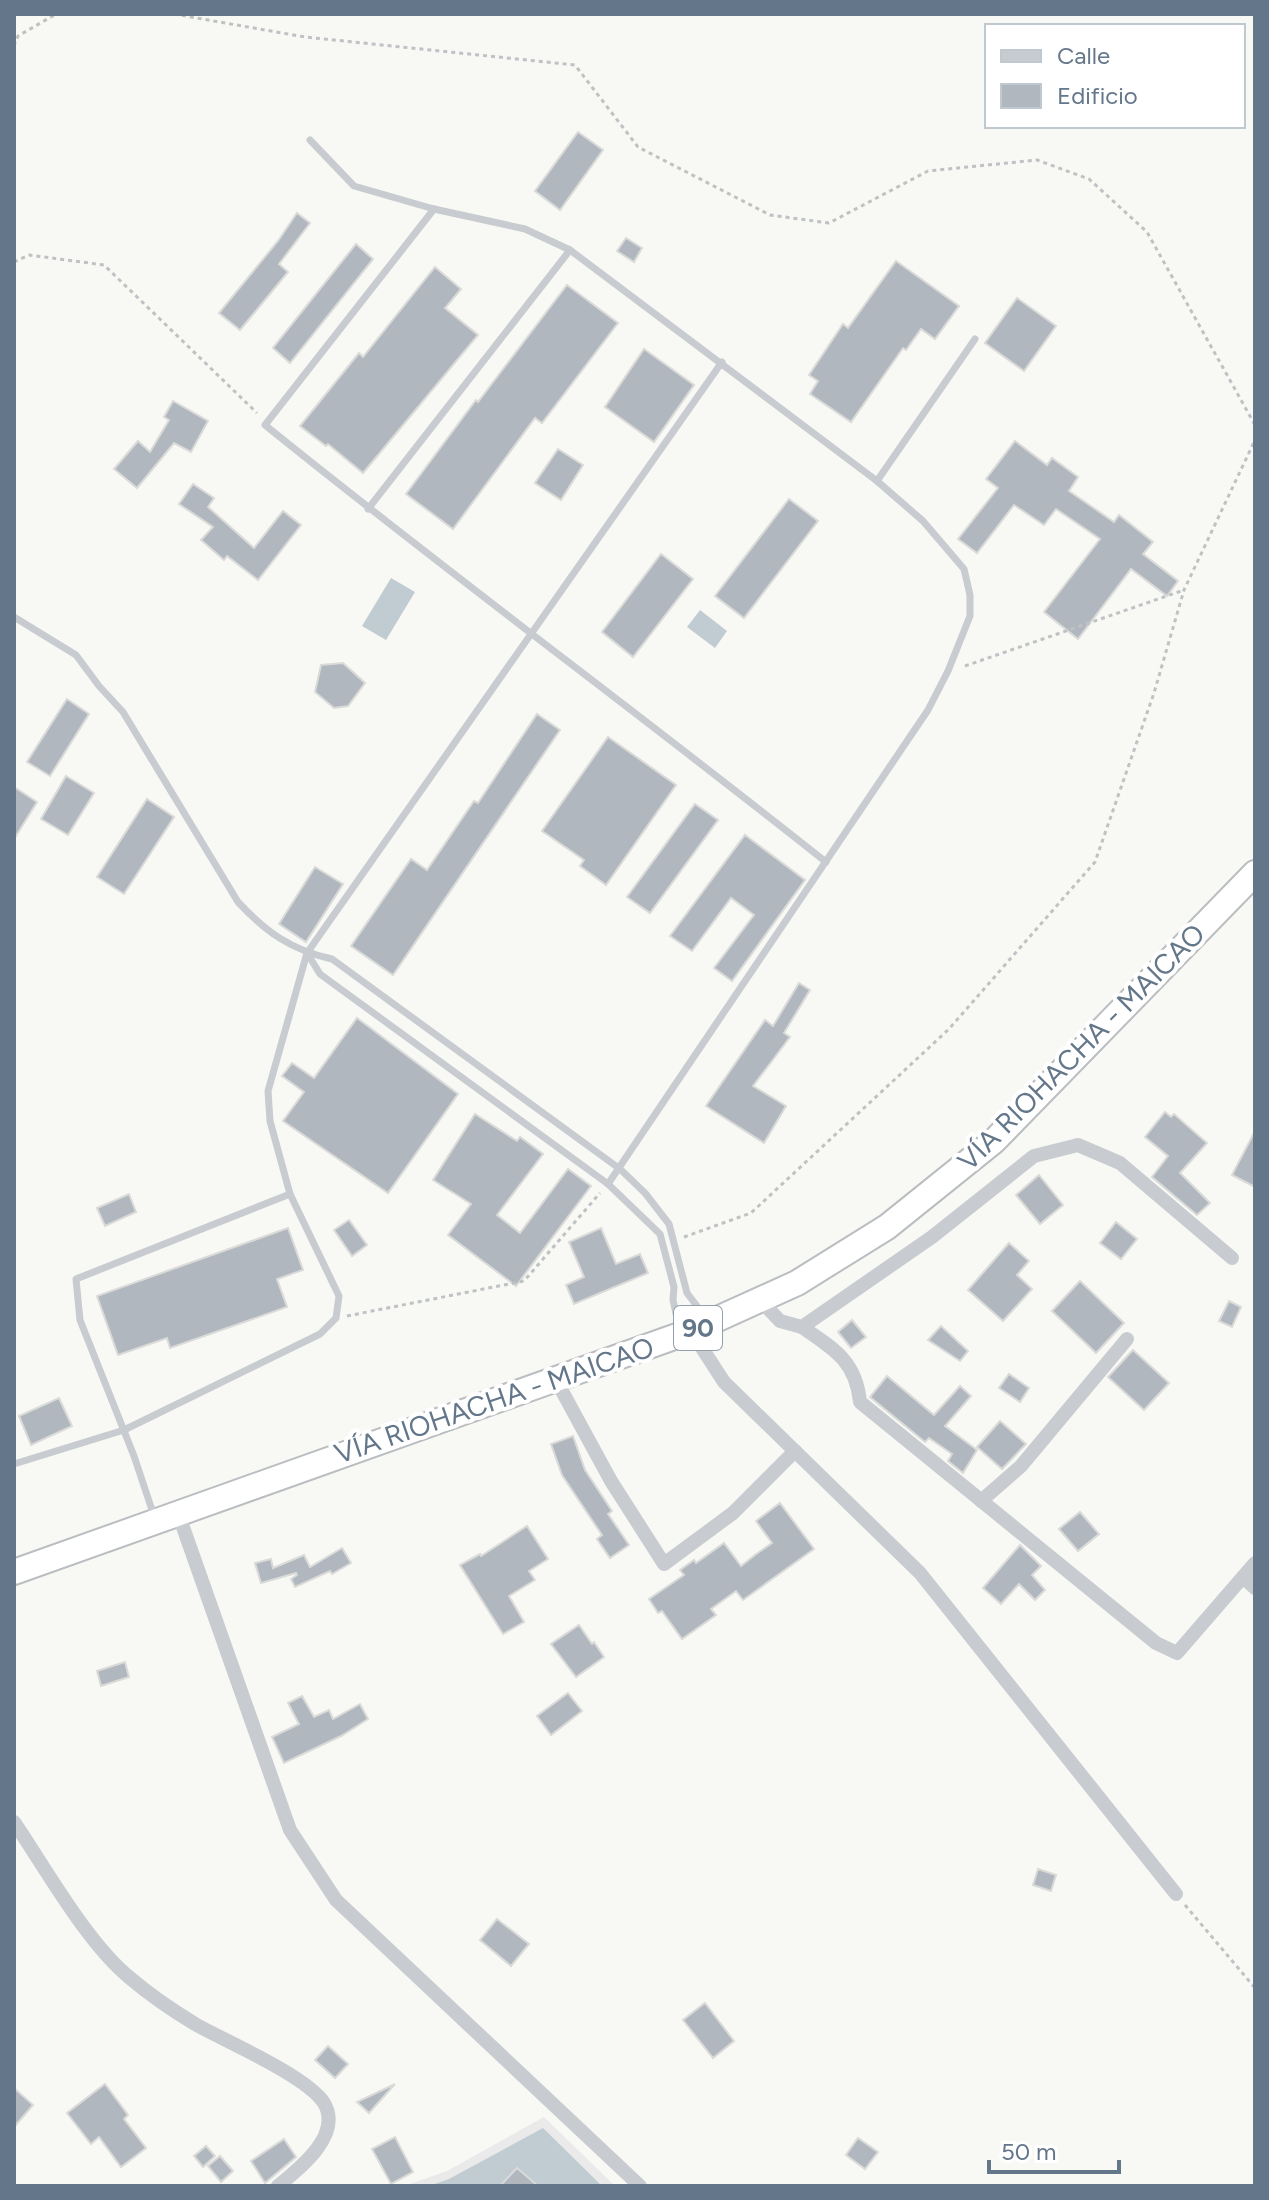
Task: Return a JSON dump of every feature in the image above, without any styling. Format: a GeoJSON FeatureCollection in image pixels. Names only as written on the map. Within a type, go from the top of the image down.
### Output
{"type":"FeatureCollection","features":[{"type":"Feature","properties":{"kind":"highway","name":"VÍA RIOHACHA - MAICAO"},"geometry":{"type":"LineString","coordinates":[[14,1572],[517,1391],[556,1380],[694,1329],[797,1283],[887,1227],[994,1141],[1255,873]]}},
{"type":"Feature","properties":{"kind":"street"},"geometry":{"type":"LineString","coordinates":[[802,1327],[932,1237],[1034,1156],[1078,1145],[1120,1163],[1232,1258]]}},
{"type":"Feature","properties":{"kind":"street"},"geometry":{"type":"LineString","coordinates":[[761,1301],[780,1321],[802,1327],[835,1350],[857,1379],[860,1402],[1156,1643],[1177,1653],[1255,1563]]}},
{"type":"Feature","properties":{"kind":"street"},"geometry":{"type":"LineString","coordinates":[[694,1329],[724,1382],[920,1573],[1176,1894]]}},
{"type":"Feature","properties":{"kind":"street"},"geometry":{"type":"LineString","coordinates":[[981,1501],[1021,1466],[1127,1339]]}},
{"type":"Feature","properties":{"kind":"street"},"geometry":{"type":"LineString","coordinates":[[556,1380],[611,1481],[664,1564],[733,1513],[795,1451]]}},
{"type":"Feature","properties":{"kind":"street"},"geometry":{"type":"LineString","coordinates":[[167,1517],[290,1830],[336,1900],[640,2186]]}},
{"type":"Feature","properties":{"kind":"street"},"geometry":{"type":"LineString","coordinates":[[1243,1577],[1255,1588]]}},
{"type":"Feature","properties":{"kind":"street"},"geometry":{"type":"LineString","coordinates":[[14,1822],[95,1942],[126,1976],[195,2024],[308,2085],[325,2105],[327,2128],[312,2158],[278,2186]]}},
{"type":"Feature","properties":{"kind":"lane"},"geometry":{"type":"LineString","coordinates":[[310,140],[354,186],[434,209],[525,229],[570,250],[877,481],[923,521],[964,569],[970,595],[970,616],[928,710],[608,1184]]}},
{"type":"Feature","properties":{"kind":"lane"},"geometry":{"type":"LineString","coordinates":[[434,209],[265,425],[368,509],[688,752],[826,862]]}},
{"type":"Feature","properties":{"kind":"lane"},"geometry":{"type":"LineString","coordinates":[[368,509],[570,250]]}},
{"type":"Feature","properties":{"kind":"lane"},"geometry":{"type":"LineString","coordinates":[[877,481],[975,339]]}},
{"type":"Feature","properties":{"kind":"lane"},"geometry":{"type":"LineString","coordinates":[[14,1464],[124,1430],[320,1334],[336,1318],[339,1296],[290,1194],[270,1121],[268,1091],[307,953],[722,362]]}},
{"type":"Feature","properties":{"kind":"lane"},"geometry":{"type":"LineString","coordinates":[[14,617],[76,655],[123,712],[238,902],[257,922],[292,947],[332,959],[620,1169],[645,1193],[669,1224],[694,1329]]}},
{"type":"Feature","properties":{"kind":"lane"},"geometry":{"type":"LineString","coordinates":[[307,953],[320,974],[608,1184],[660,1234],[674,1287],[673,1300],[694,1329]]}},
{"type":"Feature","properties":{"kind":"lane"},"geometry":{"type":"LineString","coordinates":[[167,1517],[124,1430],[80,1320],[76,1279],[290,1194]]}},
{"type":"Feature","properties":{"kind":"lane"},"geometry":{"type":"LineString","coordinates":[[673,1300],[687,1293]]}},
{"type":"Feature","properties":{"kind":"path"},"geometry":{"type":"LineString","coordinates":[[14,46],[18,36],[56,14]]}},
{"type":"Feature","properties":{"kind":"path"},"geometry":{"type":"LineString","coordinates":[[174,14],[305,37],[575,65],[638,147],[770,215],[829,223],[928,171],[1037,160],[1089,179],[1147,232],[1255,425]]}},
{"type":"Feature","properties":{"kind":"path"},"geometry":{"type":"LineString","coordinates":[[14,262],[29,255],[104,265],[257,413]]}},
{"type":"Feature","properties":{"kind":"path"},"geometry":{"type":"LineString","coordinates":[[674,1241],[751,1213],[949,1029],[1095,862],[1154,693],[1184,590],[1255,440]]}},
{"type":"Feature","properties":{"kind":"path"},"geometry":{"type":"LineString","coordinates":[[948,671],[1184,590]]}},
{"type":"Feature","properties":{"kind":"path"},"geometry":{"type":"LineString","coordinates":[[336,1318],[524,1281],[608,1184]]}},
{"type":"Feature","properties":{"kind":"path"},"geometry":{"type":"LineString","coordinates":[[1176,1894],[1255,1988]]}},
{"type":"Feature","properties":{"kind":"shaded area"},"geometry":{"type":"Polygon","coordinates":[[[391,578],[415,592],[386,640],[362,626],[391,578]]]}},
{"type":"Feature","properties":{"kind":"shaded area"},"geometry":{"type":"Polygon","coordinates":[[[700,610],[727,631],[715,648],[687,627],[700,610]]]}},
{"type":"Feature","properties":{"kind":"shaded area"},"geometry":{"type":"Polygon","coordinates":[[[544,2117],[615,2186],[404,2186],[447,2171],[544,2117]]]}},
{"type":"Feature","properties":{"kind":"shaded area"},"geometry":{"type":"Polygon","coordinates":[[[543,2128],[602,2186],[429,2186],[449,2179],[543,2128]]]}},
{"type":"Feature","properties":{"kind":"building"},"geometry":{"type":"Polygon","coordinates":[[[578,132],[603,150],[560,210],[535,191],[578,132]]]}},
{"type":"Feature","properties":{"kind":"building"},"geometry":{"type":"Polygon","coordinates":[[[297,213],[310,223],[279,264],[288,272],[240,330],[219,313],[297,213]]]}},
{"type":"Feature","properties":{"kind":"building"},"geometry":{"type":"Polygon","coordinates":[[[626,238],[642,248],[634,262],[617,251],[626,238]]]}},
{"type":"Feature","properties":{"kind":"building"},"geometry":{"type":"Polygon","coordinates":[[[356,244],[373,259],[290,363],[273,348],[356,244]]]}},
{"type":"Feature","properties":{"kind":"building"},"geometry":{"type":"Polygon","coordinates":[[[896,261],[959,306],[935,339],[921,329],[906,350],[903,348],[851,422],[810,394],[818,381],[809,375],[843,324],[848,328],[896,261]]]}},
{"type":"Feature","properties":{"kind":"building"},"geometry":{"type":"Polygon","coordinates":[[[435,267],[461,289],[445,308],[478,335],[363,473],[300,426],[359,353],[363,357],[435,267]]]}},
{"type":"Feature","properties":{"kind":"building"},"geometry":{"type":"Polygon","coordinates":[[[567,285],[618,323],[542,423],[535,418],[453,529],[406,494],[567,285]]]}},
{"type":"Feature","properties":{"kind":"building"},"geometry":{"type":"Polygon","coordinates":[[[1017,298],[1056,326],[1024,371],[985,343],[1017,298]]]}},
{"type":"Feature","properties":{"kind":"building"},"geometry":{"type":"Polygon","coordinates":[[[644,349],[694,385],[654,442],[605,407],[644,349]]]}},
{"type":"Feature","properties":{"kind":"building"},"geometry":{"type":"Polygon","coordinates":[[[173,401],[208,421],[191,452],[174,443],[137,488],[114,469],[138,441],[150,452],[169,420],[164,417],[173,401]]]}},
{"type":"Feature","properties":{"kind":"building"},"geometry":{"type":"Polygon","coordinates":[[[1015,441],[1047,465],[1052,458],[1078,477],[1069,491],[1114,522],[1119,515],[1153,542],[1143,554],[1178,581],[1167,596],[1131,569],[1078,639],[1044,612],[1100,539],[1056,509],[1044,525],[1014,505],[977,553],[958,539],[998,488],[986,479],[1015,441]]]}},
{"type":"Feature","properties":{"kind":"building"},"geometry":{"type":"Polygon","coordinates":[[[558,449],[583,465],[561,500],[535,483],[558,449]]]}},
{"type":"Feature","properties":{"kind":"building"},"geometry":{"type":"Polygon","coordinates":[[[193,484],[214,498],[208,507],[254,548],[283,511],[301,525],[258,580],[227,556],[224,560],[201,540],[213,527],[179,504],[193,484]]]}},
{"type":"Feature","properties":{"kind":"building"},"geometry":{"type":"Polygon","coordinates":[[[789,499],[818,521],[744,618],[715,596],[789,499]]]}},
{"type":"Feature","properties":{"kind":"building"},"geometry":{"type":"Polygon","coordinates":[[[661,554],[693,579],[633,657],[602,632],[661,554]]]}},
{"type":"Feature","properties":{"kind":"building"},"geometry":{"type":"Polygon","coordinates":[[[343,663],[365,683],[348,706],[334,708],[315,692],[321,665],[343,663]]]}},
{"type":"Feature","properties":{"kind":"building"},"geometry":{"type":"Polygon","coordinates":[[[67,699],[89,714],[50,776],[27,762],[67,699]]]}},
{"type":"Feature","properties":{"kind":"building"},"geometry":{"type":"Polygon","coordinates":[[[537,714],[560,730],[393,975],[351,946],[411,859],[427,870],[474,801],[478,803],[537,714]]]}},
{"type":"Feature","properties":{"kind":"building"},"geometry":{"type":"Polygon","coordinates":[[[608,737],[676,785],[606,885],[580,866],[584,860],[542,831],[608,737]]]}},
{"type":"Feature","properties":{"kind":"building"},"geometry":{"type":"Polygon","coordinates":[[[66,776],[94,793],[68,835],[41,819],[66,776]]]}},
{"type":"Feature","properties":{"kind":"building"},"geometry":{"type":"Polygon","coordinates":[[[14,787],[37,802],[14,839],[14,787]]]}},
{"type":"Feature","properties":{"kind":"building"},"geometry":{"type":"Polygon","coordinates":[[[147,799],[174,817],[124,894],[97,877],[147,799]]]}},
{"type":"Feature","properties":{"kind":"building"},"geometry":{"type":"Polygon","coordinates":[[[695,804],[718,820],[650,913],[627,897],[695,804]]]}},
{"type":"Feature","properties":{"kind":"building"},"geometry":{"type":"Polygon","coordinates":[[[745,835],[805,880],[732,981],[714,968],[754,915],[731,898],[692,951],[670,936],[745,835]]]}},
{"type":"Feature","properties":{"kind":"building"},"geometry":{"type":"Polygon","coordinates":[[[315,867],[343,884],[306,942],[279,924],[315,867]]]}},
{"type":"Feature","properties":{"kind":"building"},"geometry":{"type":"Polygon","coordinates":[[[799,983],[810,990],[784,1033],[790,1037],[753,1086],[786,1106],[764,1143],[706,1106],[765,1020],[773,1026],[799,983]]]}},
{"type":"Feature","properties":{"kind":"building"},"geometry":{"type":"Polygon","coordinates":[[[357,1018],[458,1094],[388,1193],[283,1121],[304,1092],[282,1076],[292,1063],[314,1078],[357,1018]]]}},
{"type":"Feature","properties":{"kind":"building"},"geometry":{"type":"Polygon","coordinates":[[[1165,1112],[1171,1117],[1174,1114],[1207,1143],[1180,1173],[1210,1203],[1197,1215],[1152,1177],[1168,1156],[1145,1137],[1165,1112]]]}},
{"type":"Feature","properties":{"kind":"building"},"geometry":{"type":"Polygon","coordinates":[[[475,1114],[517,1141],[520,1137],[543,1154],[497,1215],[520,1233],[568,1169],[591,1186],[516,1286],[448,1235],[471,1204],[433,1180],[475,1114]]]}},
{"type":"Feature","properties":{"kind":"building"},"geometry":{"type":"Polygon","coordinates":[[[1255,1131],[1255,1187],[1232,1175],[1255,1131]]]}},
{"type":"Feature","properties":{"kind":"building"},"geometry":{"type":"Polygon","coordinates":[[[1039,1175],[1063,1205],[1040,1224],[1016,1195],[1039,1175]]]}},
{"type":"Feature","properties":{"kind":"building"},"geometry":{"type":"Polygon","coordinates":[[[129,1194],[136,1212],[105,1226],[97,1208],[129,1194]]]}},
{"type":"Feature","properties":{"kind":"building"},"geometry":{"type":"Polygon","coordinates":[[[349,1220],[367,1245],[352,1256],[334,1230],[349,1220]]]}},
{"type":"Feature","properties":{"kind":"building"},"geometry":{"type":"Polygon","coordinates":[[[1116,1222],[1137,1239],[1121,1259],[1100,1243],[1116,1222]]]}},
{"type":"Feature","properties":{"kind":"building"},"geometry":{"type":"Polygon","coordinates":[[[288,1228],[303,1270],[277,1279],[287,1307],[170,1348],[167,1338],[118,1355],[97,1296],[288,1228]]]}},
{"type":"Feature","properties":{"kind":"building"},"geometry":{"type":"Polygon","coordinates":[[[601,1228],[616,1264],[640,1254],[648,1273],[574,1304],[566,1285],[584,1277],[569,1242],[601,1228]]]}},
{"type":"Feature","properties":{"kind":"building"},"geometry":{"type":"Polygon","coordinates":[[[1009,1243],[1029,1261],[1017,1275],[1032,1289],[1003,1321],[968,1290],[1009,1243]]]}},
{"type":"Feature","properties":{"kind":"building"},"geometry":{"type":"Polygon","coordinates":[[[1080,1281],[1124,1323],[1096,1353],[1052,1311],[1080,1281]]]}},
{"type":"Feature","properties":{"kind":"building"},"geometry":{"type":"Polygon","coordinates":[[[1229,1301],[1241,1307],[1232,1327],[1219,1321],[1229,1301]]]}},
{"type":"Feature","properties":{"kind":"building"},"geometry":{"type":"Polygon","coordinates":[[[852,1320],[866,1337],[851,1348],[838,1332],[852,1320]]]}},
{"type":"Feature","properties":{"kind":"building"},"geometry":{"type":"Polygon","coordinates":[[[941,1326],[968,1351],[960,1361],[928,1340],[941,1326]]]}},
{"type":"Feature","properties":{"kind":"building"},"geometry":{"type":"Polygon","coordinates":[[[1133,1350],[1169,1383],[1144,1410],[1108,1377],[1133,1350]]]}},
{"type":"Feature","properties":{"kind":"building"},"geometry":{"type":"Polygon","coordinates":[[[1009,1374],[1029,1388],[1020,1402],[999,1388],[1009,1374]]]}},
{"type":"Feature","properties":{"kind":"building"},"geometry":{"type":"Polygon","coordinates":[[[887,1376],[934,1415],[960,1386],[971,1396],[945,1426],[977,1450],[963,1473],[948,1461],[952,1454],[929,1438],[925,1442],[870,1397],[887,1376]]]}},
{"type":"Feature","properties":{"kind":"building"},"geometry":{"type":"Polygon","coordinates":[[[59,1398],[72,1426],[31,1445],[19,1416],[59,1398]]]}},
{"type":"Feature","properties":{"kind":"building"},"geometry":{"type":"Polygon","coordinates":[[[1000,1421],[1026,1444],[1002,1469],[977,1447],[1000,1421]]]}},
{"type":"Feature","properties":{"kind":"building"},"geometry":{"type":"Polygon","coordinates":[[[573,1436],[585,1470],[612,1511],[608,1514],[629,1545],[610,1558],[597,1539],[602,1535],[562,1475],[551,1444],[573,1436]]]}},
{"type":"Feature","properties":{"kind":"building"},"geometry":{"type":"Polygon","coordinates":[[[780,1503],[814,1549],[743,1600],[736,1591],[711,1609],[716,1615],[682,1639],[649,1599],[684,1575],[680,1570],[694,1560],[696,1563],[724,1543],[741,1566],[772,1543],[756,1521],[780,1503]]]}},
{"type":"Feature","properties":{"kind":"building"},"geometry":{"type":"Polygon","coordinates":[[[1080,1512],[1099,1534],[1078,1551],[1059,1529],[1080,1512]]]}},
{"type":"Feature","properties":{"kind":"building"},"geometry":{"type":"Polygon","coordinates":[[[527,1526],[548,1559],[529,1571],[535,1580],[509,1596],[524,1622],[503,1634],[460,1565],[481,1556],[527,1526]]]}},
{"type":"Feature","properties":{"kind":"building"},"geometry":{"type":"Polygon","coordinates":[[[1020,1545],[1041,1566],[1032,1575],[1045,1590],[1035,1600],[1019,1584],[1001,1604],[983,1588],[1020,1545]]]}},
{"type":"Feature","properties":{"kind":"building"},"geometry":{"type":"Polygon","coordinates":[[[342,1548],[351,1563],[332,1574],[330,1571],[295,1587],[291,1579],[296,1573],[261,1583],[255,1563],[271,1559],[273,1568],[304,1555],[310,1567],[342,1548]]]}},
{"type":"Feature","properties":{"kind":"building"},"geometry":{"type":"Polygon","coordinates":[[[579,1625],[604,1657],[576,1677],[551,1644],[579,1625]]]}},
{"type":"Feature","properties":{"kind":"building"},"geometry":{"type":"Polygon","coordinates":[[[125,1662],[129,1677],[101,1686],[97,1671],[125,1662]]]}},
{"type":"Feature","properties":{"kind":"building"},"geometry":{"type":"Polygon","coordinates":[[[568,1693],[582,1711],[551,1735],[537,1716],[568,1693]]]}},
{"type":"Feature","properties":{"kind":"building"},"geometry":{"type":"Polygon","coordinates":[[[302,1696],[314,1717],[329,1710],[333,1719],[360,1704],[368,1719],[341,1736],[284,1763],[272,1737],[299,1724],[288,1703],[302,1696]]]}},
{"type":"Feature","properties":{"kind":"building"},"geometry":{"type":"Polygon","coordinates":[[[1038,1869],[1056,1875],[1051,1891],[1033,1885],[1038,1869]]]}},
{"type":"Feature","properties":{"kind":"building"},"geometry":{"type":"Polygon","coordinates":[[[497,1919],[529,1944],[511,1966],[480,1940],[497,1919]]]}},
{"type":"Feature","properties":{"kind":"building"},"geometry":{"type":"Polygon","coordinates":[[[705,2003],[734,2041],[713,2058],[683,2020],[705,2003]]]}},
{"type":"Feature","properties":{"kind":"building"},"geometry":{"type":"Polygon","coordinates":[[[328,2046],[348,2064],[335,2078],[315,2060],[328,2046]]]}},
{"type":"Feature","properties":{"kind":"building"},"geometry":{"type":"Polygon","coordinates":[[[105,2084],[128,2115],[124,2119],[146,2148],[121,2167],[99,2137],[91,2144],[67,2113],[105,2084]]]}},
{"type":"Feature","properties":{"kind":"building"},"geometry":{"type":"Polygon","coordinates":[[[395,2084],[369,2113],[357,2102],[395,2084]]]}},
{"type":"Feature","properties":{"kind":"building"},"geometry":{"type":"Polygon","coordinates":[[[14,2088],[33,2105],[14,2127],[14,2088]]]}},
{"type":"Feature","properties":{"kind":"building"},"geometry":{"type":"Polygon","coordinates":[[[395,2137],[413,2172],[391,2184],[372,2149],[395,2137]]]}},
{"type":"Feature","properties":{"kind":"building"},"geometry":{"type":"Polygon","coordinates":[[[858,2138],[878,2152],[865,2169],[846,2155],[858,2138]]]}},
{"type":"Feature","properties":{"kind":"building"},"geometry":{"type":"Polygon","coordinates":[[[284,2139],[296,2157],[265,2183],[251,2161],[284,2139]]]}},
{"type":"Feature","properties":{"kind":"building"},"geometry":{"type":"Polygon","coordinates":[[[206,2146],[215,2156],[203,2167],[194,2156],[206,2146]]]}},
{"type":"Feature","properties":{"kind":"building"},"geometry":{"type":"Polygon","coordinates":[[[220,2156],[233,2171],[221,2182],[208,2166],[220,2156]]]}},
{"type":"Feature","properties":{"kind":"building"},"geometry":{"type":"Polygon","coordinates":[[[517,2168],[538,2186],[500,2186],[517,2168]]]}}]}
